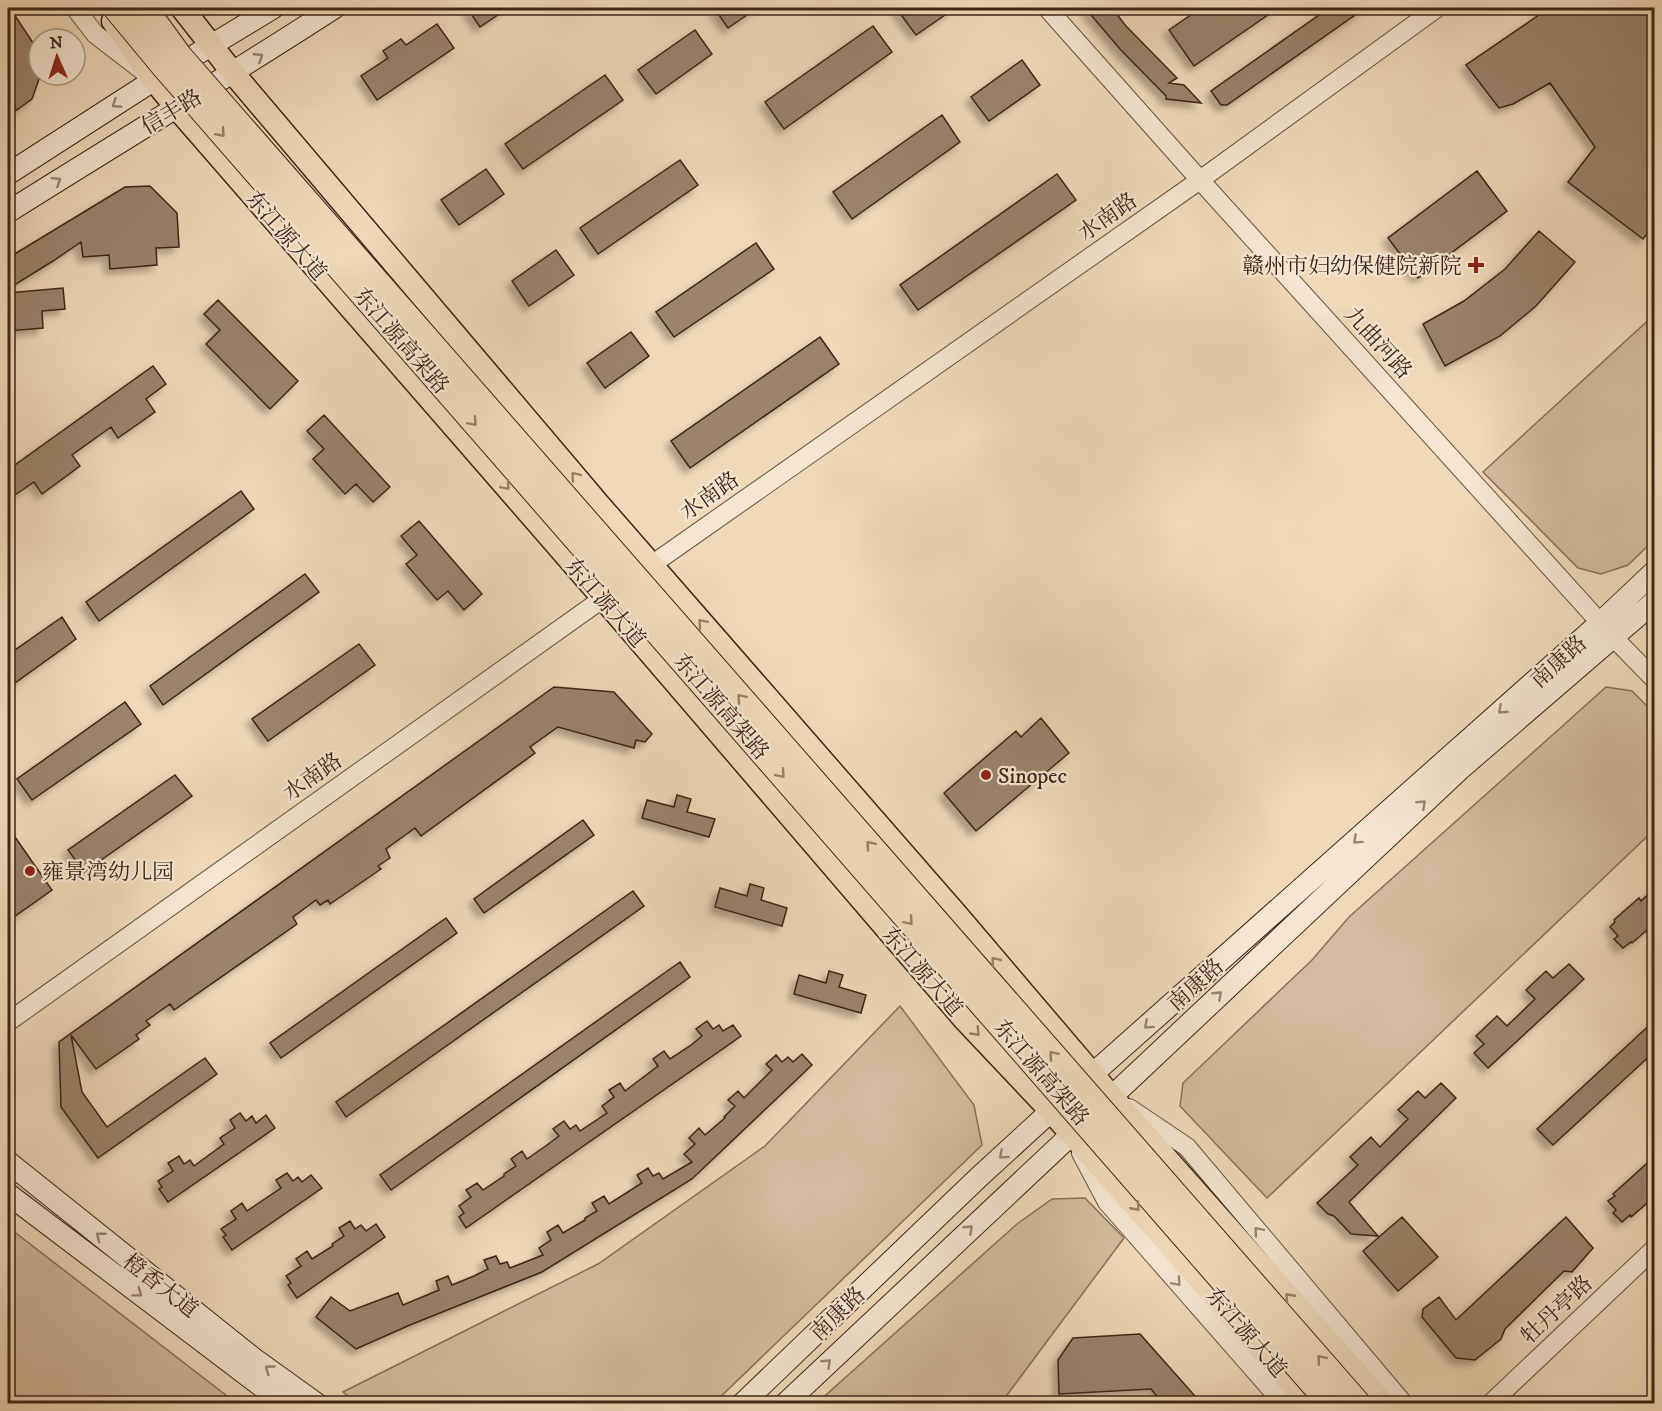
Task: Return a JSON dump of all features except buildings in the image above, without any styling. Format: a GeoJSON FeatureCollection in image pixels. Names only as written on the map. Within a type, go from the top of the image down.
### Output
{"type":"FeatureCollection","features":[{"type":"Feature","properties":{"kind":"highway","name":"东江源高架路"},"geometry":{"type":"LineString","coordinates":[[115,8],[170,75],[1330,1404]]}},
{"type":"Feature","properties":{"kind":"highway","name":"东江源高架路"},"geometry":{"type":"LineString","coordinates":[[144,8],[180,56],[1268,1297],[1359,1404]]}},
{"type":"Feature","properties":{"kind":"main road","name":"东江源大道"},"geometry":{"type":"LineString","coordinates":[[104,8],[154,80],[176,107],[603,598],[964,1020],[1051,1111],[1310,1404]]}},
{"type":"Feature","properties":{"kind":"main road"},"geometry":{"type":"LineString","coordinates":[[182,8],[233,74],[651,565],[949,905],[1111,1096],[1384,1404]]}},
{"type":"Feature","properties":{"kind":"main road","name":"信丰路"},"geometry":{"type":"LineString","coordinates":[[8,174],[154,80],[273,8]]}},
{"type":"Feature","properties":{"kind":"main road","name":"信丰路"},"geometry":{"type":"LineString","coordinates":[[8,212],[233,74],[334,8]]}},
{"type":"Feature","properties":{"kind":"main road","name":"南康路"},"geometry":{"type":"LineString","coordinates":[[785,1404],[1070,1133],[1608,630],[1654,572]]}},
{"type":"Feature","properties":{"kind":"main road","name":"南康路"},"geometry":{"type":"LineString","coordinates":[[742,1404],[979,1177],[1093,1074],[1608,630],[1654,602]]}},
{"type":"Feature","properties":{"kind":"main road","name":"橙香大道"},"geometry":{"type":"LineString","coordinates":[[8,1162],[254,1358],[317,1404]]}},
{"type":"Feature","properties":{"kind":"main road","name":"橙香大道"},"geometry":{"type":"LineString","coordinates":[[8,1194],[285,1404]]}},
{"type":"Feature","properties":{"kind":"street"},"geometry":{"type":"LineString","coordinates":[[75,8],[95,34],[154,80]]}},
{"type":"Feature","properties":{"kind":"street","name":"九曲河路"},"geometry":{"type":"LineString","coordinates":[[1047,8],[1200,180],[1654,679]]}},
{"type":"Feature","properties":{"kind":"street","name":"水南路"},"geometry":{"type":"LineString","coordinates":[[8,1022],[603,598],[1200,180],[1437,8]]}},
{"type":"Feature","properties":{"kind":"street"},"geometry":{"type":"LineString","coordinates":[[1111,1096],[1187,1147],[1404,1404]]}},
{"type":"Feature","properties":{"kind":"street"},"geometry":{"type":"LineString","coordinates":[[1070,1133],[1107,1202],[1284,1404]]}},
{"type":"Feature","properties":{"kind":"street","name":"牡丹亭路"},"geometry":{"type":"LineString","coordinates":[[1490,1404],[1654,1249]]}},
{"type":"Feature","properties":{"kind":"shaded area"},"geometry":{"type":"Polygon","coordinates":[[[1654,315],[1654,540],[1628,565],[1601,574],[1578,568],[1483,472],[1654,315]]]}},
{"type":"Feature","properties":{"kind":"shaded area"},"geometry":{"type":"Polygon","coordinates":[[[1606,687],[1632,691],[1654,713],[1654,830],[1267,1198],[1180,1106],[1183,1083],[1312,960],[1349,917],[1606,687]]]}},
{"type":"Feature","properties":{"kind":"shaded area"},"geometry":{"type":"Polygon","coordinates":[[[900,1006],[974,1105],[982,1145],[714,1403],[358,1404],[343,1392],[598,1264],[765,1146],[900,1006]]]}},
{"type":"Feature","properties":{"kind":"shaded area"},"geometry":{"type":"Polygon","coordinates":[[[1085,1198],[1124,1238],[1001,1403],[817,1403],[1017,1224],[1052,1199],[1085,1198]]]}},
{"type":"Feature","properties":{"kind":"shaded area"},"geometry":{"type":"Polygon","coordinates":[[[8,1227],[236,1403],[8,1403],[8,1227]]]}},
{"type":"Feature","properties":{"kind":"place","name":"赣州市妇幼保健院新院"},"geometry":{"type":"Point","coordinates":[1476,265]}},
{"type":"Feature","properties":{"kind":"place","name":"Sinopec"},"geometry":{"type":"Point","coordinates":[986,775]}},
{"type":"Feature","properties":{"kind":"place","name":"雍景湾幼儿园"},"geometry":{"type":"Point","coordinates":[30,871]}}]}
